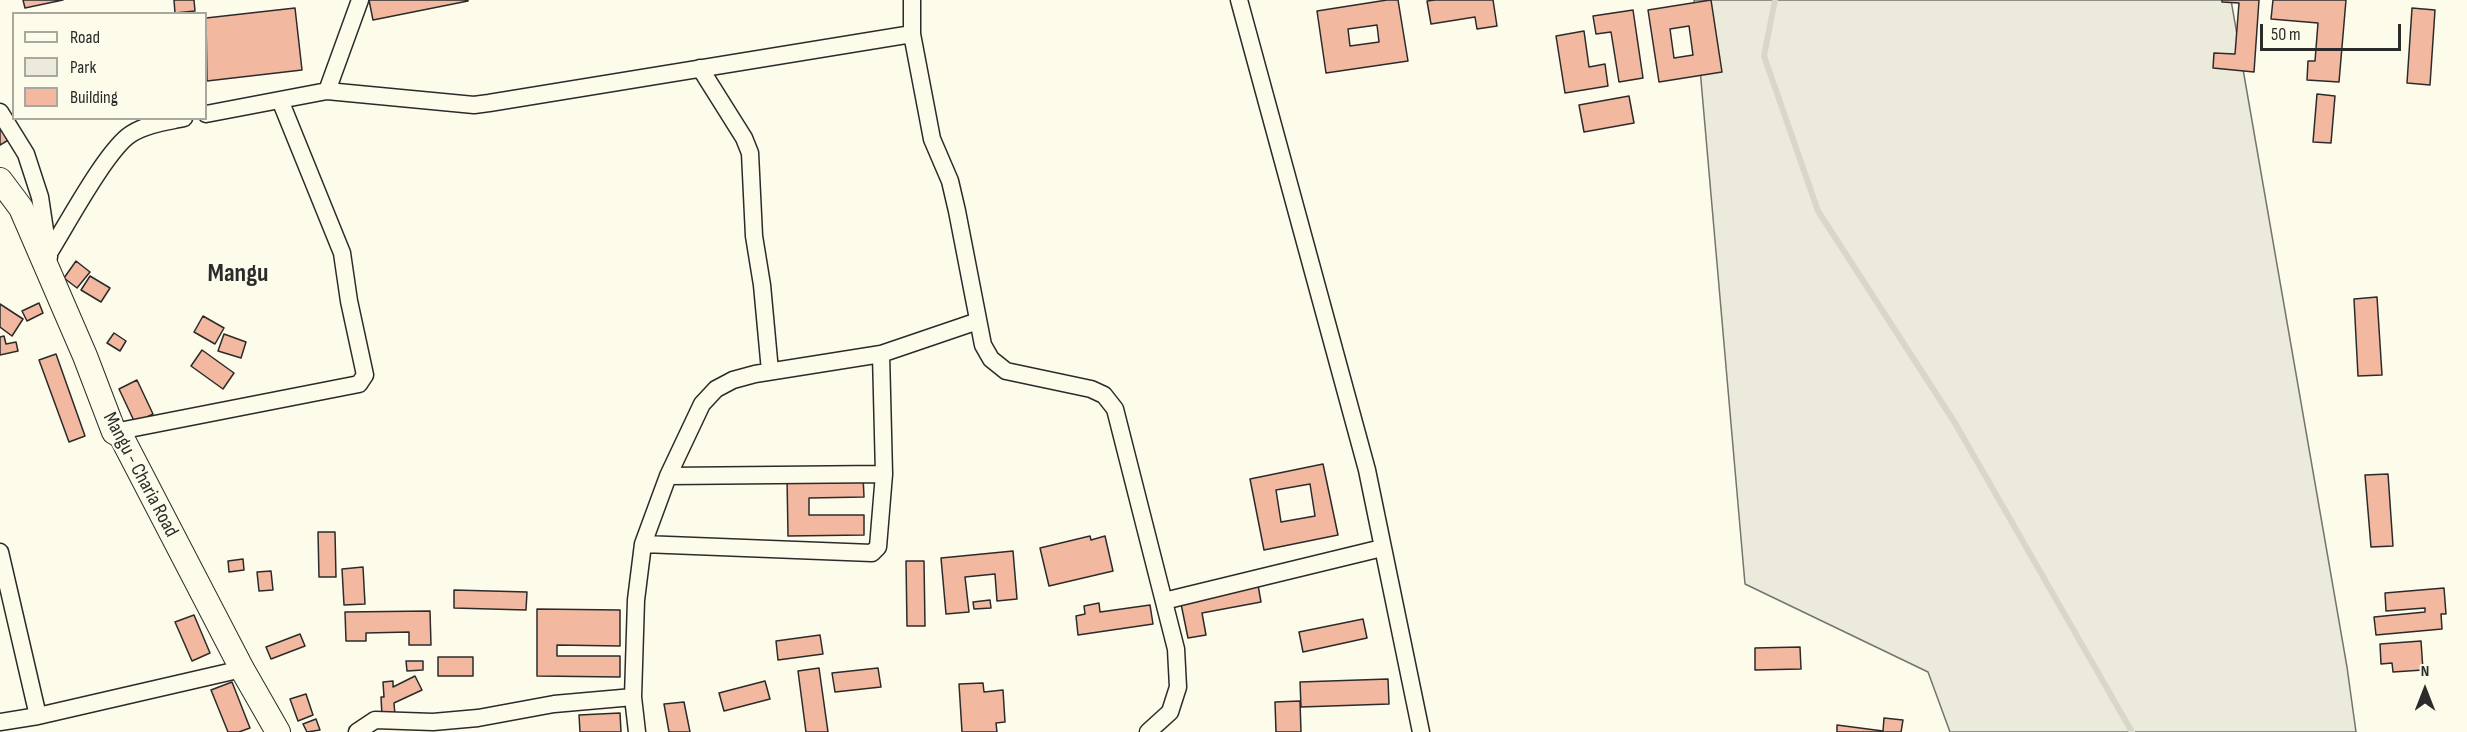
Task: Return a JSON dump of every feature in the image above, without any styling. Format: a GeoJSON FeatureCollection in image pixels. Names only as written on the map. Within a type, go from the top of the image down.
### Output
{"type":"FeatureCollection","features":[{"type":"Feature","properties":{"kind":"street"},"geometry":{"type":"LineString","coordinates":[[327,92],[360,0]]}},
{"type":"Feature","properties":{"kind":"street"},"geometry":{"type":"LineString","coordinates":[[912,0],[912,34],[932,139],[950,182],[983,345],[991,359],[1006,371],[1091,389],[1104,395],[1115,409],[1176,649],[1178,687],[1170,712],[1148,732]]}},
{"type":"Feature","properties":{"kind":"street"},"geometry":{"type":"LineString","coordinates":[[1239,0],[1367,470],[1421,732]]}},
{"type":"Feature","properties":{"kind":"street"},"geometry":{"type":"LineString","coordinates":[[207,114],[327,92],[474,105],[912,34]]}},
{"type":"Feature","properties":{"kind":"street"},"geometry":{"type":"LineString","coordinates":[[700,68],[744,138],[750,153],[754,236],[762,285],[770,371]]}},
{"type":"Feature","properties":{"kind":"street"},"geometry":{"type":"LineString","coordinates":[[114,432],[359,384],[363,380],[364,375],[348,301],[342,253],[280,100]]}},
{"type":"Feature","properties":{"kind":"street"},"geometry":{"type":"LineString","coordinates":[[0,112],[26,154],[40,197],[54,285]]}},
{"type":"Feature","properties":{"kind":"street"},"geometry":{"type":"LineString","coordinates":[[49,253],[112,152],[129,135],[146,126],[174,120]]}},
{"type":"Feature","properties":{"kind":"street","name":"Mangu - Charia Road"},"geometry":{"type":"LineString","coordinates":[[0,180],[21,208],[85,356],[114,432],[121,436],[242,669],[278,732]]}},
{"type":"Feature","properties":{"kind":"street"},"geometry":{"type":"LineString","coordinates":[[637,732],[633,698],[636,600],[643,544],[668,476],[702,404],[716,389],[733,380],[770,371],[880,354],[978,321]]}},
{"type":"Feature","properties":{"kind":"street"},"geometry":{"type":"LineString","coordinates":[[643,544],[872,553],[878,547],[884,474],[880,354]]}},
{"type":"Feature","properties":{"kind":"street"},"geometry":{"type":"LineString","coordinates":[[668,476],[884,474]]}},
{"type":"Feature","properties":{"kind":"street"},"geometry":{"type":"LineString","coordinates":[[1164,601],[1382,548]]}},
{"type":"Feature","properties":{"kind":"street"},"geometry":{"type":"LineString","coordinates":[[0,552],[38,716]]}},
{"type":"Feature","properties":{"kind":"street"},"geometry":{"type":"LineString","coordinates":[[0,722],[38,716],[242,669]]}},
{"type":"Feature","properties":{"kind":"street"},"geometry":{"type":"LineString","coordinates":[[357,732],[375,720],[433,722],[478,718],[554,704],[633,698]]}},
{"type":"Feature","properties":{"kind":"green space"},"geometry":{"type":"Polygon","coordinates":[[[1694,0],[2231,0],[2347,667],[2356,732],[1950,732],[1928,672],[1745,584],[1694,0]]]}},
{"type":"Feature","properties":{"kind":"building"},"geometry":{"type":"Polygon","coordinates":[[[23,0],[63,0],[25,8],[23,0]]]}},
{"type":"Feature","properties":{"kind":"building"},"geometry":{"type":"Polygon","coordinates":[[[174,0],[194,0],[195,11],[175,12],[174,0]]]}},
{"type":"Feature","properties":{"kind":"building"},"geometry":{"type":"Polygon","coordinates":[[[369,0],[468,0],[468,1],[373,20],[369,0]]]}},
{"type":"Feature","properties":{"kind":"building"},"geometry":{"type":"Polygon","coordinates":[[[1398,0],[1408,61],[1326,73],[1317,11],[1398,0]],[[1377,25],[1348,29],[1350,46],[1379,42],[1377,25]]]}},
{"type":"Feature","properties":{"kind":"building"},"geometry":{"type":"Polygon","coordinates":[[[1493,0],[1497,26],[1477,29],[1475,17],[1431,24],[1427,1],[1493,0]]]}},
{"type":"Feature","properties":{"kind":"building"},"geometry":{"type":"Polygon","coordinates":[[[1711,0],[1722,72],[1659,82],[1648,10],[1711,0]],[[1689,26],[1670,29],[1674,58],[1693,55],[1689,26]]]}},
{"type":"Feature","properties":{"kind":"building"},"geometry":{"type":"Polygon","coordinates":[[[2222,0],[2259,0],[2254,72],[2213,68],[2214,53],[2235,54],[2239,3],[2222,2],[2222,0]]]}},
{"type":"Feature","properties":{"kind":"building"},"geometry":{"type":"Polygon","coordinates":[[[2273,0],[2346,0],[2339,82],[2307,80],[2308,61],[2315,61],[2318,23],[2271,19],[2273,0]]]}},
{"type":"Feature","properties":{"kind":"building"},"geometry":{"type":"Polygon","coordinates":[[[295,8],[302,70],[207,81],[207,18],[295,8]]]}},
{"type":"Feature","properties":{"kind":"building"},"geometry":{"type":"Polygon","coordinates":[[[2412,8],[2435,10],[2430,85],[2407,83],[2412,8]]]}},
{"type":"Feature","properties":{"kind":"building"},"geometry":{"type":"Polygon","coordinates":[[[1633,10],[1643,78],[1619,82],[1611,32],[1596,34],[1593,16],[1633,10]]]}},
{"type":"Feature","properties":{"kind":"building"},"geometry":{"type":"Polygon","coordinates":[[[1584,31],[1589,67],[1605,64],[1608,86],[1565,93],[1556,36],[1584,31]]]}},
{"type":"Feature","properties":{"kind":"building"},"geometry":{"type":"Polygon","coordinates":[[[2317,94],[2335,96],[2331,143],[2313,142],[2317,94]]]}},
{"type":"Feature","properties":{"kind":"building"},"geometry":{"type":"Polygon","coordinates":[[[1629,96],[1634,123],[1584,132],[1579,105],[1629,96]]]}},
{"type":"Feature","properties":{"kind":"building"},"geometry":{"type":"Polygon","coordinates":[[[0,122],[10,139],[0,145],[0,122]]]}},
{"type":"Feature","properties":{"kind":"building"},"geometry":{"type":"Polygon","coordinates":[[[76,261],[90,272],[77,288],[64,278],[76,261]]]}},
{"type":"Feature","properties":{"kind":"building"},"geometry":{"type":"Polygon","coordinates":[[[90,276],[110,288],[101,302],[81,290],[90,276]]]}},
{"type":"Feature","properties":{"kind":"building"},"geometry":{"type":"Polygon","coordinates":[[[2377,297],[2382,375],[2358,376],[2354,299],[2377,297]]]}},
{"type":"Feature","properties":{"kind":"building"},"geometry":{"type":"Polygon","coordinates":[[[39,303],[43,313],[27,321],[22,311],[39,303]]]}},
{"type":"Feature","properties":{"kind":"building"},"geometry":{"type":"Polygon","coordinates":[[[0,304],[23,319],[12,336],[0,327],[0,304]]]}},
{"type":"Feature","properties":{"kind":"building"},"geometry":{"type":"Polygon","coordinates":[[[203,316],[224,328],[215,344],[194,332],[203,316]]]}},
{"type":"Feature","properties":{"kind":"building"},"geometry":{"type":"Polygon","coordinates":[[[114,333],[126,341],[120,351],[107,343],[114,333]]]}},
{"type":"Feature","properties":{"kind":"building"},"geometry":{"type":"Polygon","coordinates":[[[224,334],[246,342],[241,358],[218,351],[224,334]]]}},
{"type":"Feature","properties":{"kind":"building"},"geometry":{"type":"Polygon","coordinates":[[[4,336],[6,344],[16,342],[18,351],[0,355],[0,337],[4,336]]]}},
{"type":"Feature","properties":{"kind":"building"},"geometry":{"type":"Polygon","coordinates":[[[202,350],[234,373],[223,389],[191,366],[202,350]]]}},
{"type":"Feature","properties":{"kind":"building"},"geometry":{"type":"Polygon","coordinates":[[[56,354],[85,436],[69,442],[39,360],[56,354]]]}},
{"type":"Feature","properties":{"kind":"building"},"geometry":{"type":"Polygon","coordinates":[[[137,380],[153,414],[135,423],[119,389],[137,380]]]}},
{"type":"Feature","properties":{"kind":"building"},"geometry":{"type":"Polygon","coordinates":[[[1323,464],[1338,535],[1264,550],[1250,479],[1323,464]],[[1310,484],[1276,490],[1281,522],[1315,516],[1310,484]]]}},
{"type":"Feature","properties":{"kind":"building"},"geometry":{"type":"Polygon","coordinates":[[[2388,474],[2393,546],[2371,547],[2365,475],[2388,474]]]}},
{"type":"Feature","properties":{"kind":"building"},"geometry":{"type":"Polygon","coordinates":[[[863,476],[864,497],[809,498],[809,515],[864,515],[864,535],[788,536],[787,477],[863,476]]]}},
{"type":"Feature","properties":{"kind":"building"},"geometry":{"type":"Polygon","coordinates":[[[318,532],[335,532],[336,577],[319,577],[318,532]]]}},
{"type":"Feature","properties":{"kind":"building"},"geometry":{"type":"Polygon","coordinates":[[[1090,536],[1091,540],[1105,536],[1113,571],[1049,586],[1040,548],[1090,536]]]}},
{"type":"Feature","properties":{"kind":"building"},"geometry":{"type":"Polygon","coordinates":[[[1013,551],[1017,599],[997,601],[995,574],[965,577],[969,612],[946,614],[941,558],[1013,551]]]}},
{"type":"Feature","properties":{"kind":"building"},"geometry":{"type":"Polygon","coordinates":[[[243,559],[244,570],[229,572],[228,561],[243,559]]]}},
{"type":"Feature","properties":{"kind":"building"},"geometry":{"type":"Polygon","coordinates":[[[906,561],[924,561],[925,626],[907,626],[906,561]]]}},
{"type":"Feature","properties":{"kind":"building"},"geometry":{"type":"Polygon","coordinates":[[[363,567],[365,604],[344,605],[342,569],[363,567]]]}},
{"type":"Feature","properties":{"kind":"building"},"geometry":{"type":"Polygon","coordinates":[[[271,571],[273,590],[259,591],[257,572],[271,571]]]}},
{"type":"Feature","properties":{"kind":"building"},"geometry":{"type":"Polygon","coordinates":[[[1258,585],[1261,602],[1202,613],[1206,635],[1188,638],[1180,599],[1258,585]]]}},
{"type":"Feature","properties":{"kind":"building"},"geometry":{"type":"Polygon","coordinates":[[[2444,588],[2446,614],[2441,614],[2442,629],[2376,635],[2374,617],[2425,612],[2425,608],[2386,611],[2385,593],[2444,588]]]}},
{"type":"Feature","properties":{"kind":"building"},"geometry":{"type":"Polygon","coordinates":[[[454,590],[527,592],[526,610],[454,608],[454,590]]]}},
{"type":"Feature","properties":{"kind":"building"},"geometry":{"type":"Polygon","coordinates":[[[990,600],[991,608],[974,609],[973,602],[990,600]]]}},
{"type":"Feature","properties":{"kind":"building"},"geometry":{"type":"Polygon","coordinates":[[[1099,603],[1100,612],[1150,605],[1153,624],[1078,635],[1076,616],[1085,614],[1084,606],[1099,603]]]}},
{"type":"Feature","properties":{"kind":"building"},"geometry":{"type":"Polygon","coordinates":[[[537,609],[620,610],[620,646],[557,645],[557,656],[620,656],[620,677],[537,676],[537,609]]]}},
{"type":"Feature","properties":{"kind":"building"},"geometry":{"type":"Polygon","coordinates":[[[430,611],[431,645],[409,645],[409,632],[366,633],[366,641],[346,641],[345,612],[430,611]]]}},
{"type":"Feature","properties":{"kind":"building"},"geometry":{"type":"Polygon","coordinates":[[[194,615],[210,653],[192,661],[175,622],[194,615]]]}},
{"type":"Feature","properties":{"kind":"building"},"geometry":{"type":"Polygon","coordinates":[[[1363,619],[1367,638],[1303,652],[1299,632],[1363,619]]]}},
{"type":"Feature","properties":{"kind":"building"},"geometry":{"type":"Polygon","coordinates":[[[300,634],[305,646],[271,659],[266,647],[300,634]]]}},
{"type":"Feature","properties":{"kind":"building"},"geometry":{"type":"Polygon","coordinates":[[[820,635],[823,654],[778,660],[776,641],[820,635]]]}},
{"type":"Feature","properties":{"kind":"building"},"geometry":{"type":"Polygon","coordinates":[[[2421,641],[2423,670],[2393,672],[2392,663],[2381,664],[2380,644],[2421,641]]]}},
{"type":"Feature","properties":{"kind":"building"},"geometry":{"type":"Polygon","coordinates":[[[1800,647],[1801,669],[1755,670],[1755,648],[1800,647]]]}},
{"type":"Feature","properties":{"kind":"building"},"geometry":{"type":"Polygon","coordinates":[[[438,657],[473,657],[473,676],[438,676],[438,657]]]}},
{"type":"Feature","properties":{"kind":"building"},"geometry":{"type":"Polygon","coordinates":[[[406,661],[423,661],[423,670],[407,671],[406,661]]]}},
{"type":"Feature","properties":{"kind":"building"},"geometry":{"type":"Polygon","coordinates":[[[819,668],[828,732],[806,732],[798,671],[819,668]]]}},
{"type":"Feature","properties":{"kind":"building"},"geometry":{"type":"Polygon","coordinates":[[[878,668],[881,687],[835,692],[832,673],[878,668]]]}},
{"type":"Feature","properties":{"kind":"building"},"geometry":{"type":"Polygon","coordinates":[[[415,676],[422,690],[394,703],[395,715],[382,716],[383,682],[393,681],[393,687],[415,676]]]}},
{"type":"Feature","properties":{"kind":"building"},"geometry":{"type":"Polygon","coordinates":[[[1388,679],[1389,704],[1301,707],[1300,682],[1388,679]]]}},
{"type":"Feature","properties":{"kind":"building"},"geometry":{"type":"Polygon","coordinates":[[[765,681],[770,699],[724,711],[719,693],[765,681]]]}},
{"type":"Feature","properties":{"kind":"building"},"geometry":{"type":"Polygon","coordinates":[[[232,682],[250,728],[239,732],[228,732],[211,690],[232,682]]]}},
{"type":"Feature","properties":{"kind":"building"},"geometry":{"type":"Polygon","coordinates":[[[983,683],[984,692],[1003,690],[1005,722],[996,723],[997,732],[962,732],[959,684],[983,683]]]}},
{"type":"Feature","properties":{"kind":"building"},"geometry":{"type":"Polygon","coordinates":[[[306,694],[313,715],[298,721],[290,699],[306,694]]]}},
{"type":"Feature","properties":{"kind":"building"},"geometry":{"type":"Polygon","coordinates":[[[1300,701],[1301,732],[1276,732],[1275,702],[1300,701]]]}},
{"type":"Feature","properties":{"kind":"building"},"geometry":{"type":"Polygon","coordinates":[[[684,702],[690,732],[669,732],[664,704],[684,702]]]}},
{"type":"Feature","properties":{"kind":"building"},"geometry":{"type":"Polygon","coordinates":[[[620,713],[621,732],[580,732],[579,715],[620,713]]]}},
{"type":"Feature","properties":{"kind":"building"},"geometry":{"type":"Polygon","coordinates":[[[1884,718],[1903,720],[1901,732],[1837,732],[1837,725],[1883,731],[1884,718]]]}},
{"type":"Feature","properties":{"kind":"building"},"geometry":{"type":"Polygon","coordinates":[[[316,719],[320,730],[307,732],[303,724],[316,719]]]}},
{"type":"Feature","properties":{"kind":"waterway"},"geometry":{"type":"LineString","coordinates":[[1775,0],[1764,56],[1818,211],[1955,423],[2132,732]]}},
{"type":"Feature","properties":{"kind":"district","name":"Mangu"},"geometry":{"type":"Point","coordinates":[238,274]}}]}
